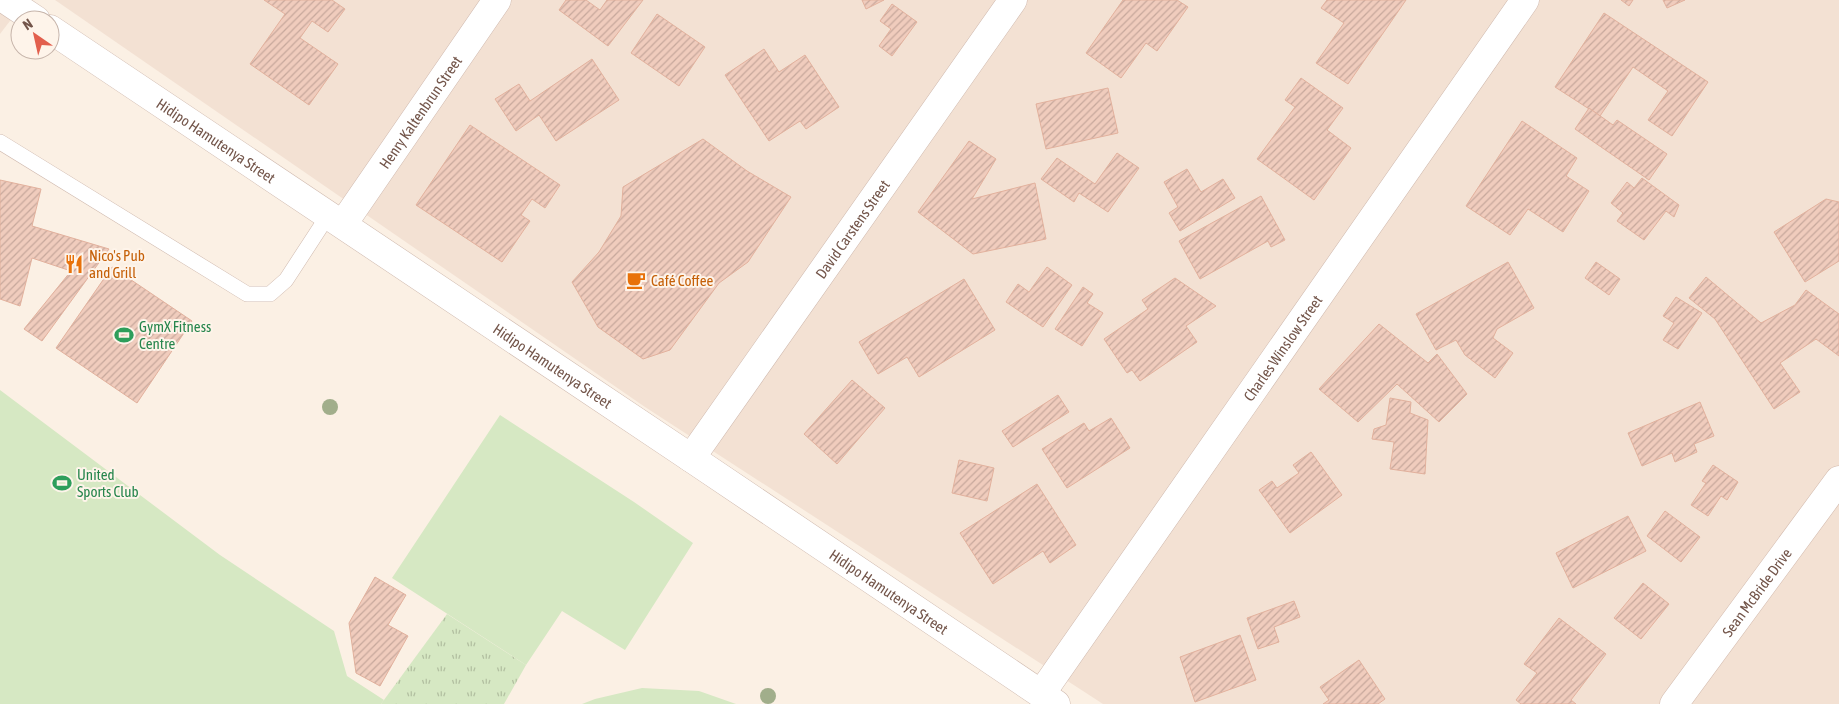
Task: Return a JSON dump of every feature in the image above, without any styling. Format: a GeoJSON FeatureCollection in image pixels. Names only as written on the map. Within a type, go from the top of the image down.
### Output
{"type":"FeatureCollection","features":[{"type":"Feature","properties":{"kind":"street"},"geometry":{"type":"LineString","coordinates":[[6,0],[21,10]]}},
{"type":"Feature","properties":{"kind":"street","name":"Henry Kaltenbrun Street"},"geometry":{"type":"LineString","coordinates":[[336,219],[497,0]]}},
{"type":"Feature","properties":{"kind":"street","name":"David Carstens Street"},"geometry":{"type":"LineString","coordinates":[[691,458],[1013,0]]}},
{"type":"Feature","properties":{"kind":"street","name":"Charles Winslow Street"},"geometry":{"type":"LineString","coordinates":[[1048,699],[1525,0]]}},
{"type":"Feature","properties":{"kind":"street","name":"Hidipo Hamutenya Street"},"geometry":{"type":"LineString","coordinates":[[60,36],[336,219],[1048,699]]}},
{"type":"Feature","properties":{"kind":"street","name":"Sean McBride Drive"},"geometry":{"type":"LineString","coordinates":[[1674,704],[1839,480]]}},
{"type":"Feature","properties":{"kind":"lane"},"geometry":{"type":"LineString","coordinates":[[0,142],[247,294],[270,294],[286,280],[336,219]]}},
{"type":"Feature","properties":{"kind":"shaded area"},"geometry":{"type":"Polygon","coordinates":[[[0,0],[26,0],[18,10],[10,10],[10,21],[0,34],[0,0]]]}},
{"type":"Feature","properties":{"kind":"shaded area"},"geometry":{"type":"Polygon","coordinates":[[[55,0],[1839,0],[1839,704],[1103,704],[645,407],[55,0]]]}},
{"type":"Feature","properties":{"kind":"green space","name":"United Sports Club"},"geometry":{"type":"Polygon","coordinates":[[[0,390],[220,555],[334,631],[347,676],[384,700],[381,704],[0,704],[0,390]]]}},
{"type":"Feature","properties":{"kind":"green space"},"geometry":{"type":"Polygon","coordinates":[[[500,415],[634,502],[693,543],[625,650],[562,611],[526,665],[392,578],[500,415]]]}},
{"type":"Feature","properties":{"kind":"green space"},"geometry":{"type":"Polygon","coordinates":[[[447,614],[526,665],[504,704],[381,704],[447,614]]]}},
{"type":"Feature","properties":{"kind":"green space"},"geometry":{"type":"Polygon","coordinates":[[[642,688],[699,691],[736,704],[582,704],[642,688]]]}},
{"type":"Feature","properties":{"kind":"building"},"geometry":{"type":"Polygon","coordinates":[[[264,0],[332,0],[345,9],[328,32],[312,21],[300,38],[338,64],[309,105],[250,64],[285,14],[264,0]]]}},
{"type":"Feature","properties":{"kind":"building"},"geometry":{"type":"Polygon","coordinates":[[[566,0],[586,0],[600,10],[607,0],[643,0],[608,46],[559,10],[566,0]]]}},
{"type":"Feature","properties":{"kind":"building"},"geometry":{"type":"Polygon","coordinates":[[[862,0],[884,0],[866,9],[862,0]]]}},
{"type":"Feature","properties":{"kind":"building"},"geometry":{"type":"Polygon","coordinates":[[[1123,0],[1177,0],[1188,7],[1157,51],[1146,43],[1121,78],[1086,53],[1123,0]]]}},
{"type":"Feature","properties":{"kind":"building"},"geometry":{"type":"Polygon","coordinates":[[[1327,0],[1406,0],[1348,84],[1316,63],[1344,23],[1321,8],[1327,0]]]}},
{"type":"Feature","properties":{"kind":"building"},"geometry":{"type":"Polygon","coordinates":[[[1621,0],[1633,0],[1629,6],[1621,0]]]}},
{"type":"Feature","properties":{"kind":"building"},"geometry":{"type":"Polygon","coordinates":[[[1663,0],[1685,0],[1667,8],[1663,0]]]}},
{"type":"Feature","properties":{"kind":"building"},"geometry":{"type":"Polygon","coordinates":[[[892,4],[917,22],[892,56],[879,46],[891,29],[880,21],[892,4]]]}},
{"type":"Feature","properties":{"kind":"building"},"geometry":{"type":"Polygon","coordinates":[[[1604,13],[1708,82],[1672,136],[1648,120],[1668,91],[1633,67],[1600,116],[1555,87],[1604,13]]]}},
{"type":"Feature","properties":{"kind":"building"},"geometry":{"type":"Polygon","coordinates":[[[657,14],[705,47],[679,86],[631,53],[657,14]]]}},
{"type":"Feature","properties":{"kind":"building"},"geometry":{"type":"Polygon","coordinates":[[[764,49],[779,72],[805,55],[839,107],[806,129],[800,121],[769,141],[725,75],[764,49]]]}},
{"type":"Feature","properties":{"kind":"building"},"geometry":{"type":"Polygon","coordinates":[[[592,59],[619,100],[556,141],[539,115],[516,131],[495,99],[519,84],[530,101],[592,59]]]}},
{"type":"Feature","properties":{"kind":"building"},"geometry":{"type":"Polygon","coordinates":[[[1301,78],[1343,108],[1327,130],[1351,148],[1314,200],[1257,159],[1295,107],[1285,100],[1301,78]]]}},
{"type":"Feature","properties":{"kind":"building"},"geometry":{"type":"Polygon","coordinates":[[[1108,88],[1118,133],[1046,149],[1036,104],[1108,88]]]}},
{"type":"Feature","properties":{"kind":"building"},"geometry":{"type":"Polygon","coordinates":[[[1589,108],[1613,125],[1617,120],[1667,154],[1649,180],[1575,129],[1589,108]]]}},
{"type":"Feature","properties":{"kind":"building"},"geometry":{"type":"Polygon","coordinates":[[[1522,121],[1577,158],[1566,176],[1589,191],[1563,232],[1528,209],[1510,235],[1466,206],[1522,121]]]}},
{"type":"Feature","properties":{"kind":"building"},"geometry":{"type":"Polygon","coordinates":[[[470,125],[560,185],[545,208],[532,199],[521,215],[530,221],[502,262],[416,205],[470,125]]]}},
{"type":"Feature","properties":{"kind":"building"},"geometry":{"type":"Polygon","coordinates":[[[703,139],[747,171],[791,197],[748,262],[719,283],[670,350],[643,359],[598,327],[572,282],[599,252],[621,216],[623,187],[703,139]]]}},
{"type":"Feature","properties":{"kind":"building"},"geometry":{"type":"Polygon","coordinates":[[[969,141],[996,159],[972,199],[1035,183],[1046,239],[973,254],[918,212],[969,141]]]}},
{"type":"Feature","properties":{"kind":"building"},"geometry":{"type":"Polygon","coordinates":[[[1117,153],[1139,168],[1108,212],[1079,193],[1074,202],[1041,179],[1057,158],[1095,184],[1117,153]]]}},
{"type":"Feature","properties":{"kind":"building"},"geometry":{"type":"Polygon","coordinates":[[[1187,169],[1201,192],[1223,179],[1235,198],[1180,231],[1169,213],[1178,207],[1164,182],[1187,169]]]}},
{"type":"Feature","properties":{"kind":"building"},"geometry":{"type":"Polygon","coordinates":[[[1642,178],[1679,205],[1674,217],[1666,211],[1644,240],[1617,221],[1623,213],[1611,203],[1627,182],[1634,188],[1642,178]]]}},
{"type":"Feature","properties":{"kind":"building","name":"Nico's Pub and Grill"},"geometry":{"type":"Polygon","coordinates":[[[0,180],[41,189],[32,226],[109,249],[42,341],[24,329],[71,271],[32,258],[20,306],[0,299],[0,180]]]}},
{"type":"Feature","properties":{"kind":"building"},"geometry":{"type":"Polygon","coordinates":[[[1261,196],[1285,240],[1271,247],[1268,241],[1200,279],[1179,241],[1261,196]]]}},
{"type":"Feature","properties":{"kind":"building"},"geometry":{"type":"Polygon","coordinates":[[[1826,199],[1839,202],[1839,261],[1805,282],[1774,232],[1826,199]]]}},
{"type":"Feature","properties":{"kind":"building"},"geometry":{"type":"Polygon","coordinates":[[[1508,262],[1534,308],[1497,329],[1493,338],[1513,353],[1495,378],[1465,355],[1456,340],[1436,350],[1416,314],[1508,262]]]}},
{"type":"Feature","properties":{"kind":"building"},"geometry":{"type":"Polygon","coordinates":[[[1596,262],[1620,279],[1609,295],[1585,278],[1596,262]]]}},
{"type":"Feature","properties":{"kind":"building","name":"GymX Fitness Centre"},"geometry":{"type":"Polygon","coordinates":[[[112,267],[192,321],[137,403],[56,348],[112,267]]]}},
{"type":"Feature","properties":{"kind":"building"},"geometry":{"type":"Polygon","coordinates":[[[1047,267],[1072,285],[1043,327],[1006,302],[1018,284],[1029,292],[1047,267]]]}},
{"type":"Feature","properties":{"kind":"building"},"geometry":{"type":"Polygon","coordinates":[[[1706,277],[1761,323],[1795,305],[1806,290],[1839,314],[1839,356],[1816,339],[1780,363],[1800,392],[1774,409],[1715,319],[1689,298],[1706,277]]]}},
{"type":"Feature","properties":{"kind":"building"},"geometry":{"type":"Polygon","coordinates":[[[1175,278],[1216,306],[1186,326],[1197,342],[1140,381],[1132,370],[1127,373],[1104,339],[1148,309],[1142,300],[1175,278]]]}},
{"type":"Feature","properties":{"kind":"building"},"geometry":{"type":"Polygon","coordinates":[[[964,279],[995,330],[919,377],[907,357],[878,374],[859,342],[964,279]]]}},
{"type":"Feature","properties":{"kind":"building"},"geometry":{"type":"Polygon","coordinates":[[[1083,287],[1093,294],[1087,303],[1103,313],[1082,346],[1055,329],[1083,287]]]}},
{"type":"Feature","properties":{"kind":"building"},"geometry":{"type":"Polygon","coordinates":[[[1676,297],[1702,313],[1678,349],[1663,340],[1674,323],[1663,316],[1676,297]]]}},
{"type":"Feature","properties":{"kind":"building"},"geometry":{"type":"Polygon","coordinates":[[[1379,324],[1428,363],[1437,354],[1467,394],[1439,422],[1397,384],[1358,422],[1319,389],[1379,324]]]}},
{"type":"Feature","properties":{"kind":"building"},"geometry":{"type":"Polygon","coordinates":[[[852,380],[885,408],[837,464],[804,434],[852,380]]]}},
{"type":"Feature","properties":{"kind":"building"},"geometry":{"type":"Polygon","coordinates":[[[1058,395],[1069,412],[1013,447],[1002,431],[1058,395]]]}},
{"type":"Feature","properties":{"kind":"building"},"geometry":{"type":"Polygon","coordinates":[[[1390,398],[1411,402],[1410,413],[1428,420],[1425,474],[1390,469],[1394,442],[1372,439],[1374,429],[1386,425],[1390,398]]]}},
{"type":"Feature","properties":{"kind":"building"},"geometry":{"type":"Polygon","coordinates":[[[1700,402],[1714,436],[1694,444],[1697,452],[1675,462],[1672,453],[1642,466],[1628,433],[1700,402]]]}},
{"type":"Feature","properties":{"kind":"building"},"geometry":{"type":"Polygon","coordinates":[[[1111,418],[1130,448],[1067,488],[1042,449],[1084,423],[1089,431],[1111,418]]]}},
{"type":"Feature","properties":{"kind":"building"},"geometry":{"type":"Polygon","coordinates":[[[1311,452],[1342,495],[1290,533],[1259,490],[1272,481],[1277,488],[1299,473],[1293,465],[1311,452]]]}},
{"type":"Feature","properties":{"kind":"building"},"geometry":{"type":"Polygon","coordinates":[[[959,460],[994,468],[987,501],[952,493],[959,460]]]}},
{"type":"Feature","properties":{"kind":"building"},"geometry":{"type":"Polygon","coordinates":[[[1713,465],[1738,482],[1727,500],[1721,496],[1708,516],[1691,505],[1706,483],[1702,481],[1713,465]]]}},
{"type":"Feature","properties":{"kind":"building"},"geometry":{"type":"Polygon","coordinates":[[[1037,484],[1076,545],[1050,563],[1043,551],[993,584],[960,533],[1037,484]]]}},
{"type":"Feature","properties":{"kind":"building"},"geometry":{"type":"Polygon","coordinates":[[[1665,511],[1700,537],[1681,562],[1647,536],[1665,511]]]}},
{"type":"Feature","properties":{"kind":"building"},"geometry":{"type":"Polygon","coordinates":[[[1628,516],[1646,551],[1573,588],[1556,553],[1628,516]]]}},
{"type":"Feature","properties":{"kind":"building"},"geometry":{"type":"Polygon","coordinates":[[[375,577],[406,595],[388,625],[408,636],[380,686],[356,673],[349,623],[375,577]]]}},
{"type":"Feature","properties":{"kind":"building"},"geometry":{"type":"Polygon","coordinates":[[[1643,583],[1669,604],[1641,639],[1614,618],[1643,583]]]}},
{"type":"Feature","properties":{"kind":"building"},"geometry":{"type":"Polygon","coordinates":[[[1294,601],[1300,617],[1274,627],[1279,642],[1258,649],[1247,618],[1294,601]]]}},
{"type":"Feature","properties":{"kind":"building"},"geometry":{"type":"Polygon","coordinates":[[[1559,618],[1606,654],[1571,700],[1576,704],[1521,704],[1516,700],[1537,673],[1524,664],[1559,618]]]}},
{"type":"Feature","properties":{"kind":"building"},"geometry":{"type":"Polygon","coordinates":[[[1240,635],[1256,680],[1195,702],[1180,657],[1240,635]]]}},
{"type":"Feature","properties":{"kind":"building"},"geometry":{"type":"Polygon","coordinates":[[[1359,660],[1385,699],[1378,704],[1323,704],[1329,700],[1320,687],[1359,660]]]}},
{"type":"Feature","properties":{"kind":"place","name":"Nico's Pub and Grill"},"geometry":{"type":"Point","coordinates":[74,264]}},
{"type":"Feature","properties":{"kind":"place","name":"Café Coffee"},"geometry":{"type":"Point","coordinates":[636,280]}},
{"type":"Feature","properties":{"kind":"place","name":"GymX Fitness Centre"},"geometry":{"type":"Point","coordinates":[124,335]}},
{"type":"Feature","properties":{"kind":"place","name":"United Sports Club"},"geometry":{"type":"Point","coordinates":[62,483]}}]}
